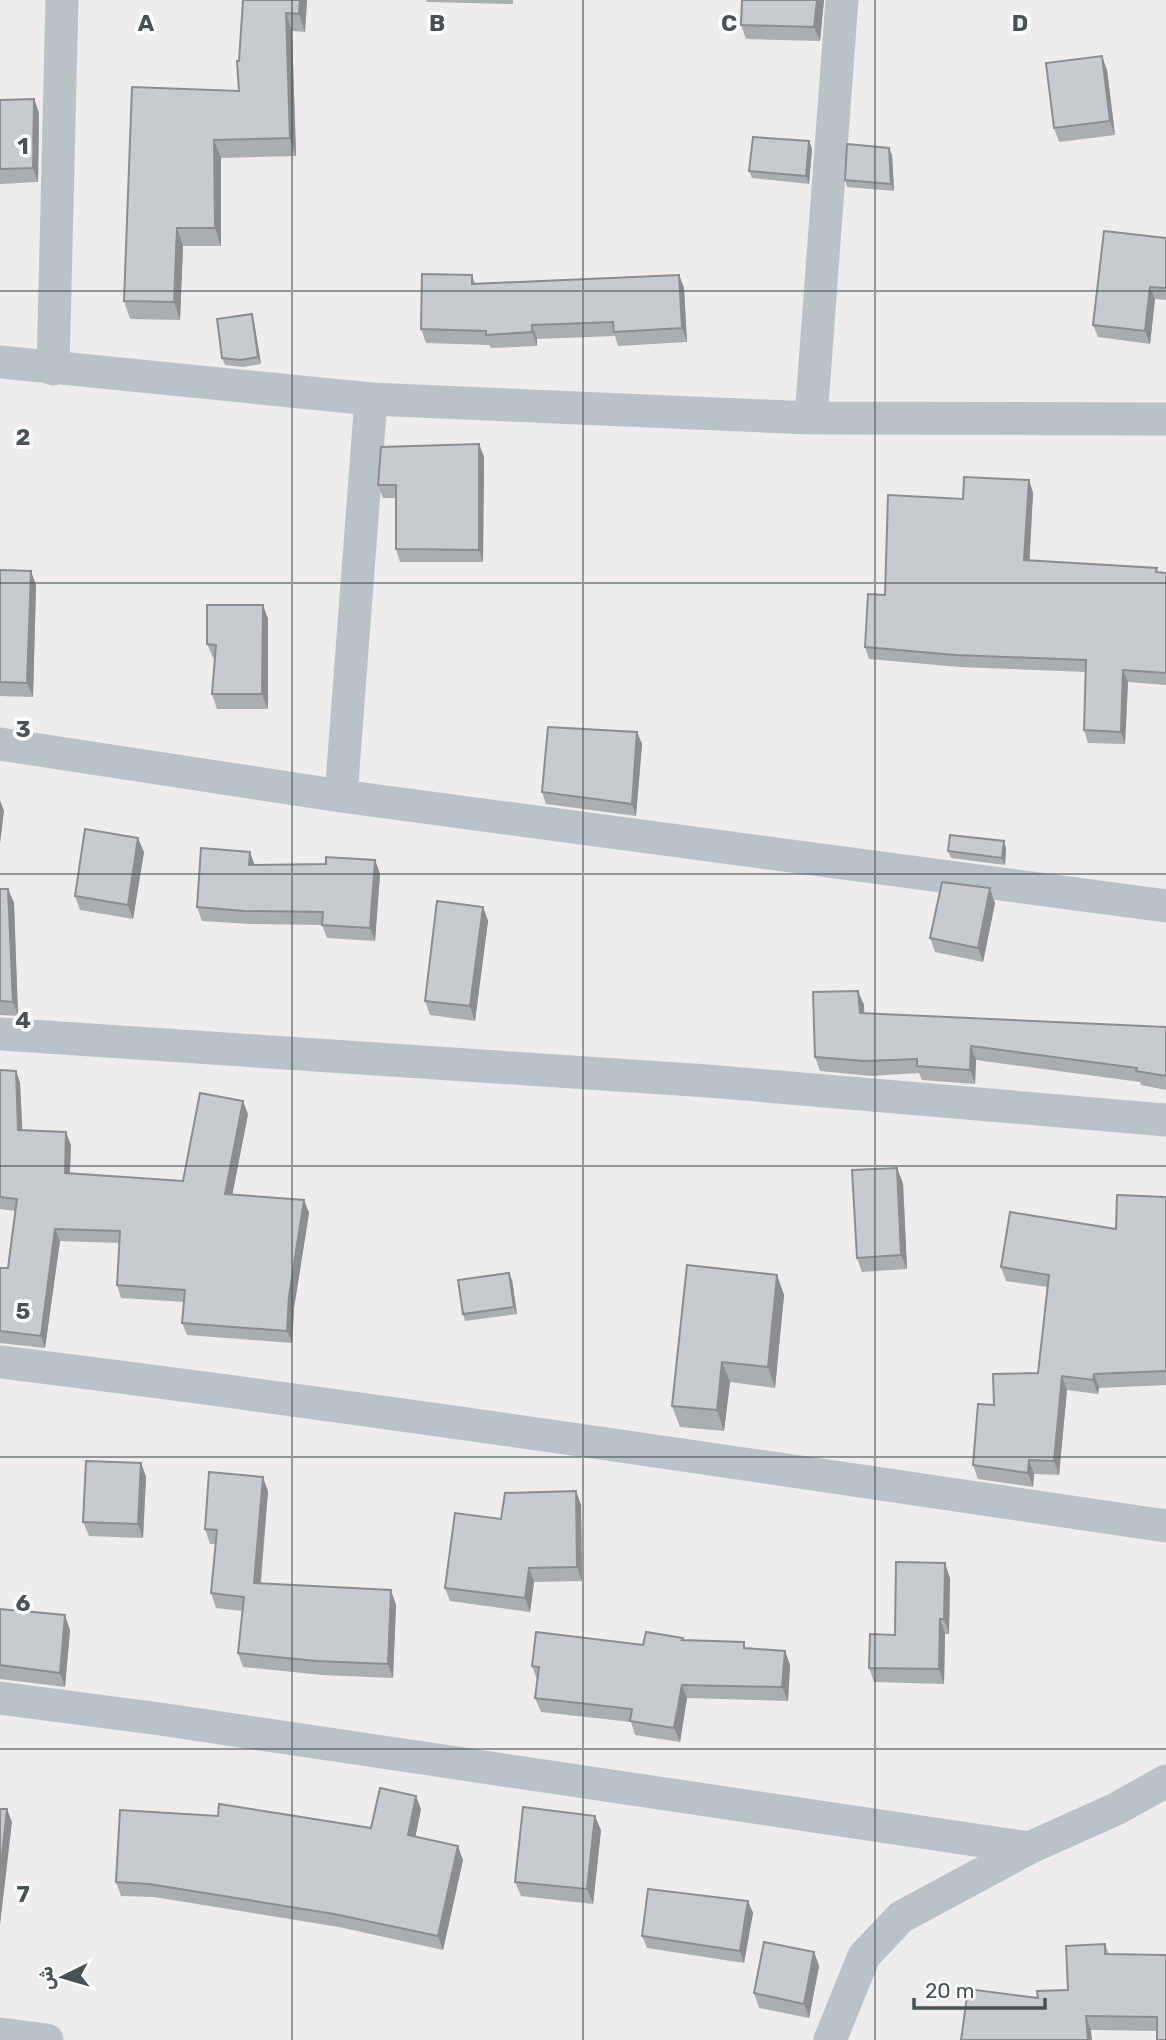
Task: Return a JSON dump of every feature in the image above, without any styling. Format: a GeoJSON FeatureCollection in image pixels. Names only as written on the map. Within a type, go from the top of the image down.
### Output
{"type":"FeatureCollection","features":[{"type":"Feature","properties":{"kind":"street"},"geometry":{"type":"LineString","coordinates":[[52,369],[62,0]]}},
{"type":"Feature","properties":{"kind":"street"},"geometry":{"type":"LineString","coordinates":[[811,418],[842,0]]}},
{"type":"Feature","properties":{"kind":"street"},"geometry":{"type":"LineString","coordinates":[[0,362],[371,399],[811,418],[1166,419]]}},
{"type":"Feature","properties":{"kind":"street"},"geometry":{"type":"LineString","coordinates":[[341,796],[371,399]]}},
{"type":"Feature","properties":{"kind":"street"},"geometry":{"type":"LineString","coordinates":[[0,744],[341,796],[1166,906]]}},
{"type":"Feature","properties":{"kind":"street"},"geometry":{"type":"LineString","coordinates":[[0,1034],[694,1080],[1166,1120]]}},
{"type":"Feature","properties":{"kind":"street"},"geometry":{"type":"LineString","coordinates":[[0,1362],[594,1442],[1166,1525]]}},
{"type":"Feature","properties":{"kind":"street"},"geometry":{"type":"LineString","coordinates":[[0,1698],[187,1723],[1029,1848]]}},
{"type":"Feature","properties":{"kind":"street"},"geometry":{"type":"LineString","coordinates":[[830,2040],[864,1956],[901,1917],[1029,1848],[1116,1809],[1166,1781]]}},
{"type":"Feature","properties":{"kind":"street"},"geometry":{"type":"LineString","coordinates":[[0,2034],[47,2040]]}},
{"type":"Feature","properties":{"kind":"building"},"geometry":{"type":"Polygon","coordinates":[[[243,0],[300,0],[299,14],[286,13],[290,138],[214,140],[215,228],[177,228],[174,302],[124,301],[132,87],[239,91],[237,61],[243,0]]]}},
{"type":"Feature","properties":{"kind":"building"},"geometry":{"type":"Polygon","coordinates":[[[742,0],[817,0],[814,27],[741,25],[742,0]]]}},
{"type":"Feature","properties":{"kind":"building"},"geometry":{"type":"Polygon","coordinates":[[[1102,56],[1110,121],[1054,128],[1046,63],[1102,56]]]}},
{"type":"Feature","properties":{"kind":"building"},"geometry":{"type":"Polygon","coordinates":[[[34,99],[33,168],[0,169],[0,100],[34,99]]]}},
{"type":"Feature","properties":{"kind":"building"},"geometry":{"type":"Polygon","coordinates":[[[753,137],[809,141],[806,176],[749,171],[753,137]]]}},
{"type":"Feature","properties":{"kind":"building"},"geometry":{"type":"Polygon","coordinates":[[[847,144],[889,148],[891,184],[845,180],[847,144]]]}},
{"type":"Feature","properties":{"kind":"building"},"geometry":{"type":"Polygon","coordinates":[[[1104,231],[1166,238],[1166,288],[1150,287],[1145,331],[1093,325],[1104,231]]]}},
{"type":"Feature","properties":{"kind":"building"},"geometry":{"type":"Polygon","coordinates":[[[422,274],[472,275],[472,284],[679,275],[682,328],[614,332],[613,322],[532,325],[532,332],[486,335],[486,331],[421,329],[422,274]]]}},
{"type":"Feature","properties":{"kind":"building"},"geometry":{"type":"Polygon","coordinates":[[[252,314],[258,357],[240,360],[222,358],[217,319],[252,314]]]}},
{"type":"Feature","properties":{"kind":"building"},"geometry":{"type":"Polygon","coordinates":[[[479,444],[479,550],[396,549],[396,485],[378,485],[381,447],[479,444]]]}},
{"type":"Feature","properties":{"kind":"building"},"geometry":{"type":"Polygon","coordinates":[[[964,477],[1029,480],[1024,560],[1157,568],[1156,572],[1166,573],[1166,673],[1123,670],[1121,732],[1084,730],[1086,660],[955,655],[865,647],[868,594],[885,595],[888,495],[963,499],[964,477]]]}},
{"type":"Feature","properties":{"kind":"building"},"geometry":{"type":"Polygon","coordinates":[[[0,570],[31,571],[27,683],[0,682],[0,570]]]}},
{"type":"Feature","properties":{"kind":"building"},"geometry":{"type":"Polygon","coordinates":[[[207,605],[263,605],[262,694],[212,694],[216,645],[207,644],[207,605]]]}},
{"type":"Feature","properties":{"kind":"building"},"geometry":{"type":"Polygon","coordinates":[[[548,727],[637,732],[632,804],[542,792],[548,727]]]}},
{"type":"Feature","properties":{"kind":"building"},"geometry":{"type":"Polygon","coordinates":[[[85,829],[138,838],[128,905],[75,896],[85,829]]]}},
{"type":"Feature","properties":{"kind":"building"},"geometry":{"type":"Polygon","coordinates":[[[950,835],[1004,841],[1002,858],[948,851],[950,835]]]}},
{"type":"Feature","properties":{"kind":"building"},"geometry":{"type":"Polygon","coordinates":[[[201,848],[250,852],[249,865],[326,864],[326,857],[375,860],[370,928],[322,925],[323,912],[197,907],[201,848]]]}},
{"type":"Feature","properties":{"kind":"building"},"geometry":{"type":"Polygon","coordinates":[[[942,882],[990,888],[978,948],[930,938],[942,882]]]}},
{"type":"Feature","properties":{"kind":"building"},"geometry":{"type":"Polygon","coordinates":[[[0,889],[8,889],[13,1002],[0,1001],[0,889]]]}},
{"type":"Feature","properties":{"kind":"building"},"geometry":{"type":"Polygon","coordinates":[[[437,901],[483,907],[470,1006],[425,1001],[437,901]]]}},
{"type":"Feature","properties":{"kind":"building"},"geometry":{"type":"Polygon","coordinates":[[[858,991],[860,1013],[1166,1027],[1166,1076],[1136,1071],[1137,1068],[971,1046],[970,1070],[917,1066],[917,1059],[865,1061],[815,1057],[813,992],[858,991]]]}},
{"type":"Feature","properties":{"kind":"building"},"geometry":{"type":"Polygon","coordinates":[[[0,1070],[16,1071],[18,1130],[66,1132],[65,1173],[183,1181],[200,1093],[243,1101],[225,1194],[304,1200],[289,1296],[287,1331],[182,1323],[185,1290],[117,1285],[120,1231],[55,1229],[41,1336],[0,1331],[0,1268],[8,1268],[17,1199],[0,1197],[0,1070]]]}},
{"type":"Feature","properties":{"kind":"building"},"geometry":{"type":"Polygon","coordinates":[[[897,1168],[901,1255],[857,1258],[852,1170],[897,1168]]]}},
{"type":"Feature","properties":{"kind":"building"},"geometry":{"type":"Polygon","coordinates":[[[1117,1195],[1166,1197],[1166,1371],[1094,1374],[1093,1380],[1062,1376],[1054,1461],[1029,1460],[1028,1473],[973,1465],[978,1404],[994,1405],[993,1374],[1038,1373],[1049,1275],[1001,1267],[1010,1212],[1116,1229],[1117,1195]]]}},
{"type":"Feature","properties":{"kind":"building"},"geometry":{"type":"Polygon","coordinates":[[[687,1265],[777,1275],[768,1367],[722,1362],[717,1410],[672,1406],[687,1265]]]}},
{"type":"Feature","properties":{"kind":"building"},"geometry":{"type":"Polygon","coordinates":[[[509,1273],[514,1307],[463,1314],[458,1280],[509,1273]]]}},
{"type":"Feature","properties":{"kind":"building"},"geometry":{"type":"Polygon","coordinates":[[[86,1461],[141,1463],[138,1524],[83,1522],[86,1461]]]}},
{"type":"Feature","properties":{"kind":"building"},"geometry":{"type":"Polygon","coordinates":[[[209,1472],[263,1477],[254,1583],[391,1590],[388,1664],[316,1661],[238,1653],[244,1597],[211,1593],[217,1530],[205,1529],[209,1472]]]}},
{"type":"Feature","properties":{"kind":"building"},"geometry":{"type":"Polygon","coordinates":[[[576,1491],[577,1567],[529,1568],[525,1598],[445,1588],[455,1513],[501,1519],[505,1493],[576,1491]]]}},
{"type":"Feature","properties":{"kind":"building"},"geometry":{"type":"Polygon","coordinates":[[[896,1562],[945,1563],[944,1619],[940,1619],[939,1669],[869,1668],[870,1634],[895,1635],[896,1562]]]}},
{"type":"Feature","properties":{"kind":"building"},"geometry":{"type":"Polygon","coordinates":[[[0,1609],[65,1615],[60,1673],[0,1665],[0,1609]]]}},
{"type":"Feature","properties":{"kind":"building"},"geometry":{"type":"Polygon","coordinates":[[[536,1632],[643,1645],[646,1632],[683,1638],[682,1640],[744,1642],[744,1648],[785,1651],[782,1687],[682,1685],[674,1728],[630,1721],[632,1709],[535,1698],[539,1667],[532,1666],[536,1632]]]}},
{"type":"Feature","properties":{"kind":"building"},"geometry":{"type":"Polygon","coordinates":[[[380,1788],[416,1796],[408,1835],[458,1846],[438,1936],[334,1914],[149,1884],[116,1882],[120,1810],[218,1816],[219,1804],[371,1828],[380,1788]]]}},
{"type":"Feature","properties":{"kind":"building"},"geometry":{"type":"Polygon","coordinates":[[[523,1807],[595,1816],[587,1889],[515,1882],[523,1807]]]}},
{"type":"Feature","properties":{"kind":"building"},"geometry":{"type":"Polygon","coordinates":[[[0,1809],[7,1809],[0,1874],[0,1809]]]}},
{"type":"Feature","properties":{"kind":"building"},"geometry":{"type":"Polygon","coordinates":[[[648,1889],[748,1901],[740,1951],[642,1936],[648,1889]]]}},
{"type":"Feature","properties":{"kind":"building"},"geometry":{"type":"Polygon","coordinates":[[[764,1942],[814,1952],[804,2004],[754,1993],[764,1942]]]}},
{"type":"Feature","properties":{"kind":"building"},"geometry":{"type":"Polygon","coordinates":[[[1105,1944],[1105,1954],[1166,1955],[1166,2040],[1157,2040],[1157,2017],[1086,2016],[1088,2040],[961,2040],[968,1989],[1038,1998],[1037,1991],[1068,1990],[1066,1946],[1105,1944]]]}}]}
